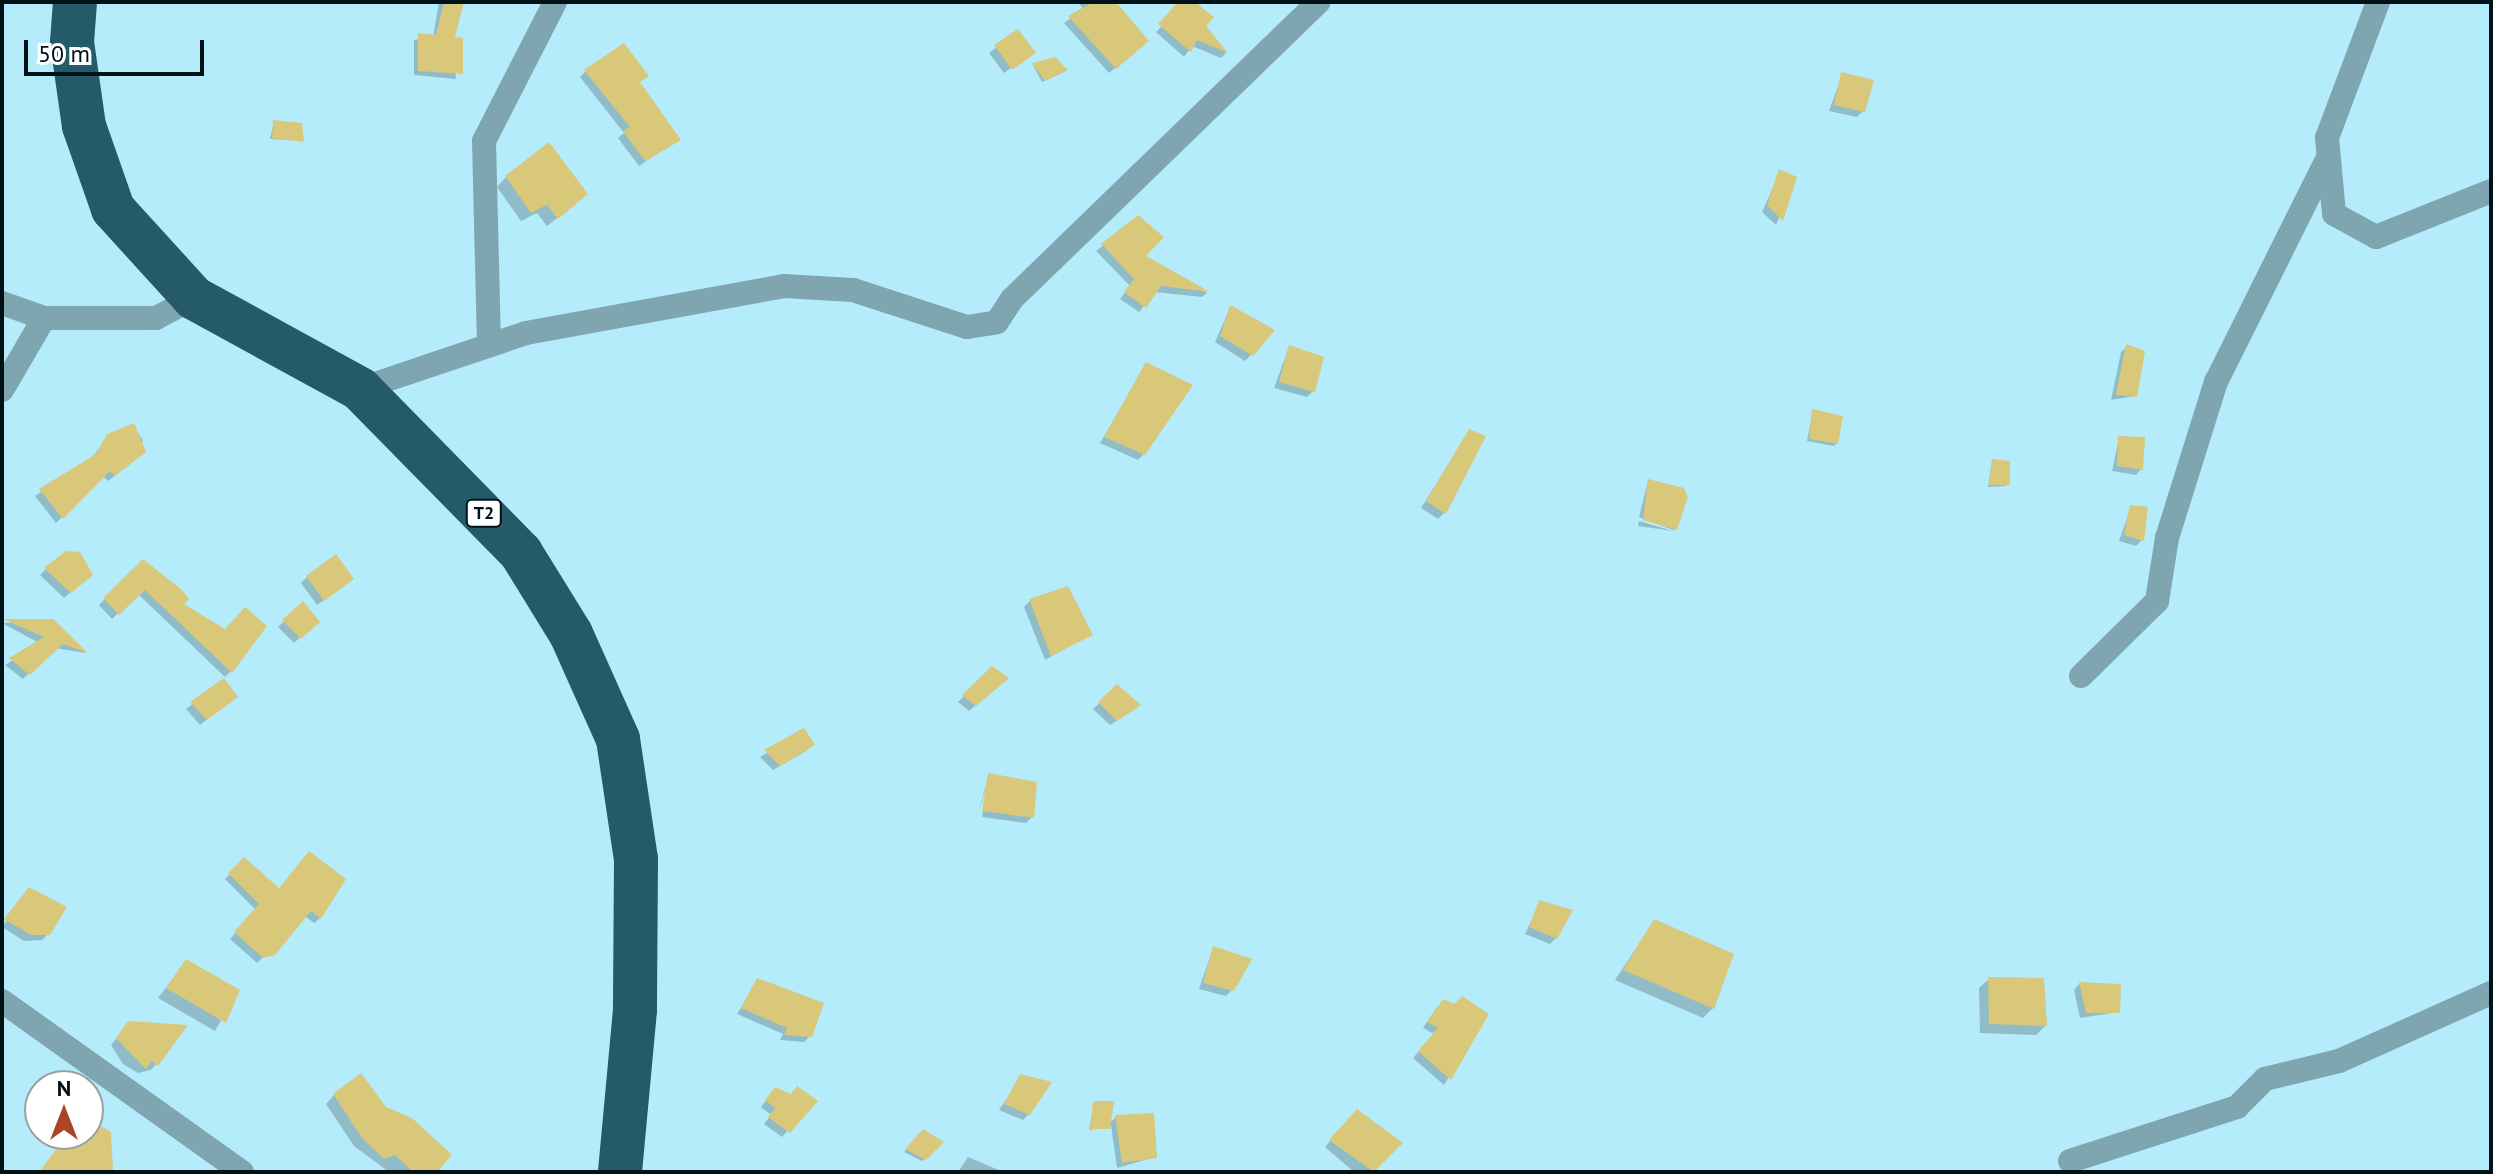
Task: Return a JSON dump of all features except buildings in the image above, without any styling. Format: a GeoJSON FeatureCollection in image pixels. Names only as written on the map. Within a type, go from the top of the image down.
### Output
{"type":"FeatureCollection","features":[{"type":"Feature","properties":{"kind":"highway","name":"T2"},"geometry":{"type":"LineString","coordinates":[[75,2],[72,42],[84,126],[113,209],[194,298],[360,389],[521,553],[571,634],[618,739],[636,859],[635,1010],[620,1172]]}},
{"type":"Feature","properties":{"kind":"street"},"geometry":{"type":"LineString","coordinates":[[489,345],[484,141],[555,2]]}},
{"type":"Feature","properties":{"kind":"street"},"geometry":{"type":"LineString","coordinates":[[360,389],[489,345],[784,286],[853,290],[967,327],[997,322],[1012,299],[1319,2]]}},
{"type":"Feature","properties":{"kind":"street"},"geometry":{"type":"LineString","coordinates":[[2081,676],[2157,601],[2167,538],[2216,382],[2325,163],[2378,2]]}},
{"type":"Feature","properties":{"kind":"street"},"geometry":{"type":"LineString","coordinates":[[2325,163],[2334,214],[2376,237],[2491,191]]}},
{"type":"Feature","properties":{"kind":"street"},"geometry":{"type":"LineString","coordinates":[[2,303],[44,318],[156,318],[194,298]]}},
{"type":"Feature","properties":{"kind":"street"},"geometry":{"type":"LineString","coordinates":[[2,390],[44,318]]}},
{"type":"Feature","properties":{"kind":"street"},"geometry":{"type":"LineString","coordinates":[[2070,1161],[2237,1107],[2265,1079],[2339,1061],[2491,993]]}},
{"type":"Feature","properties":{"kind":"street"},"geometry":{"type":"LineString","coordinates":[[2,1001],[242,1172]]}}]}
